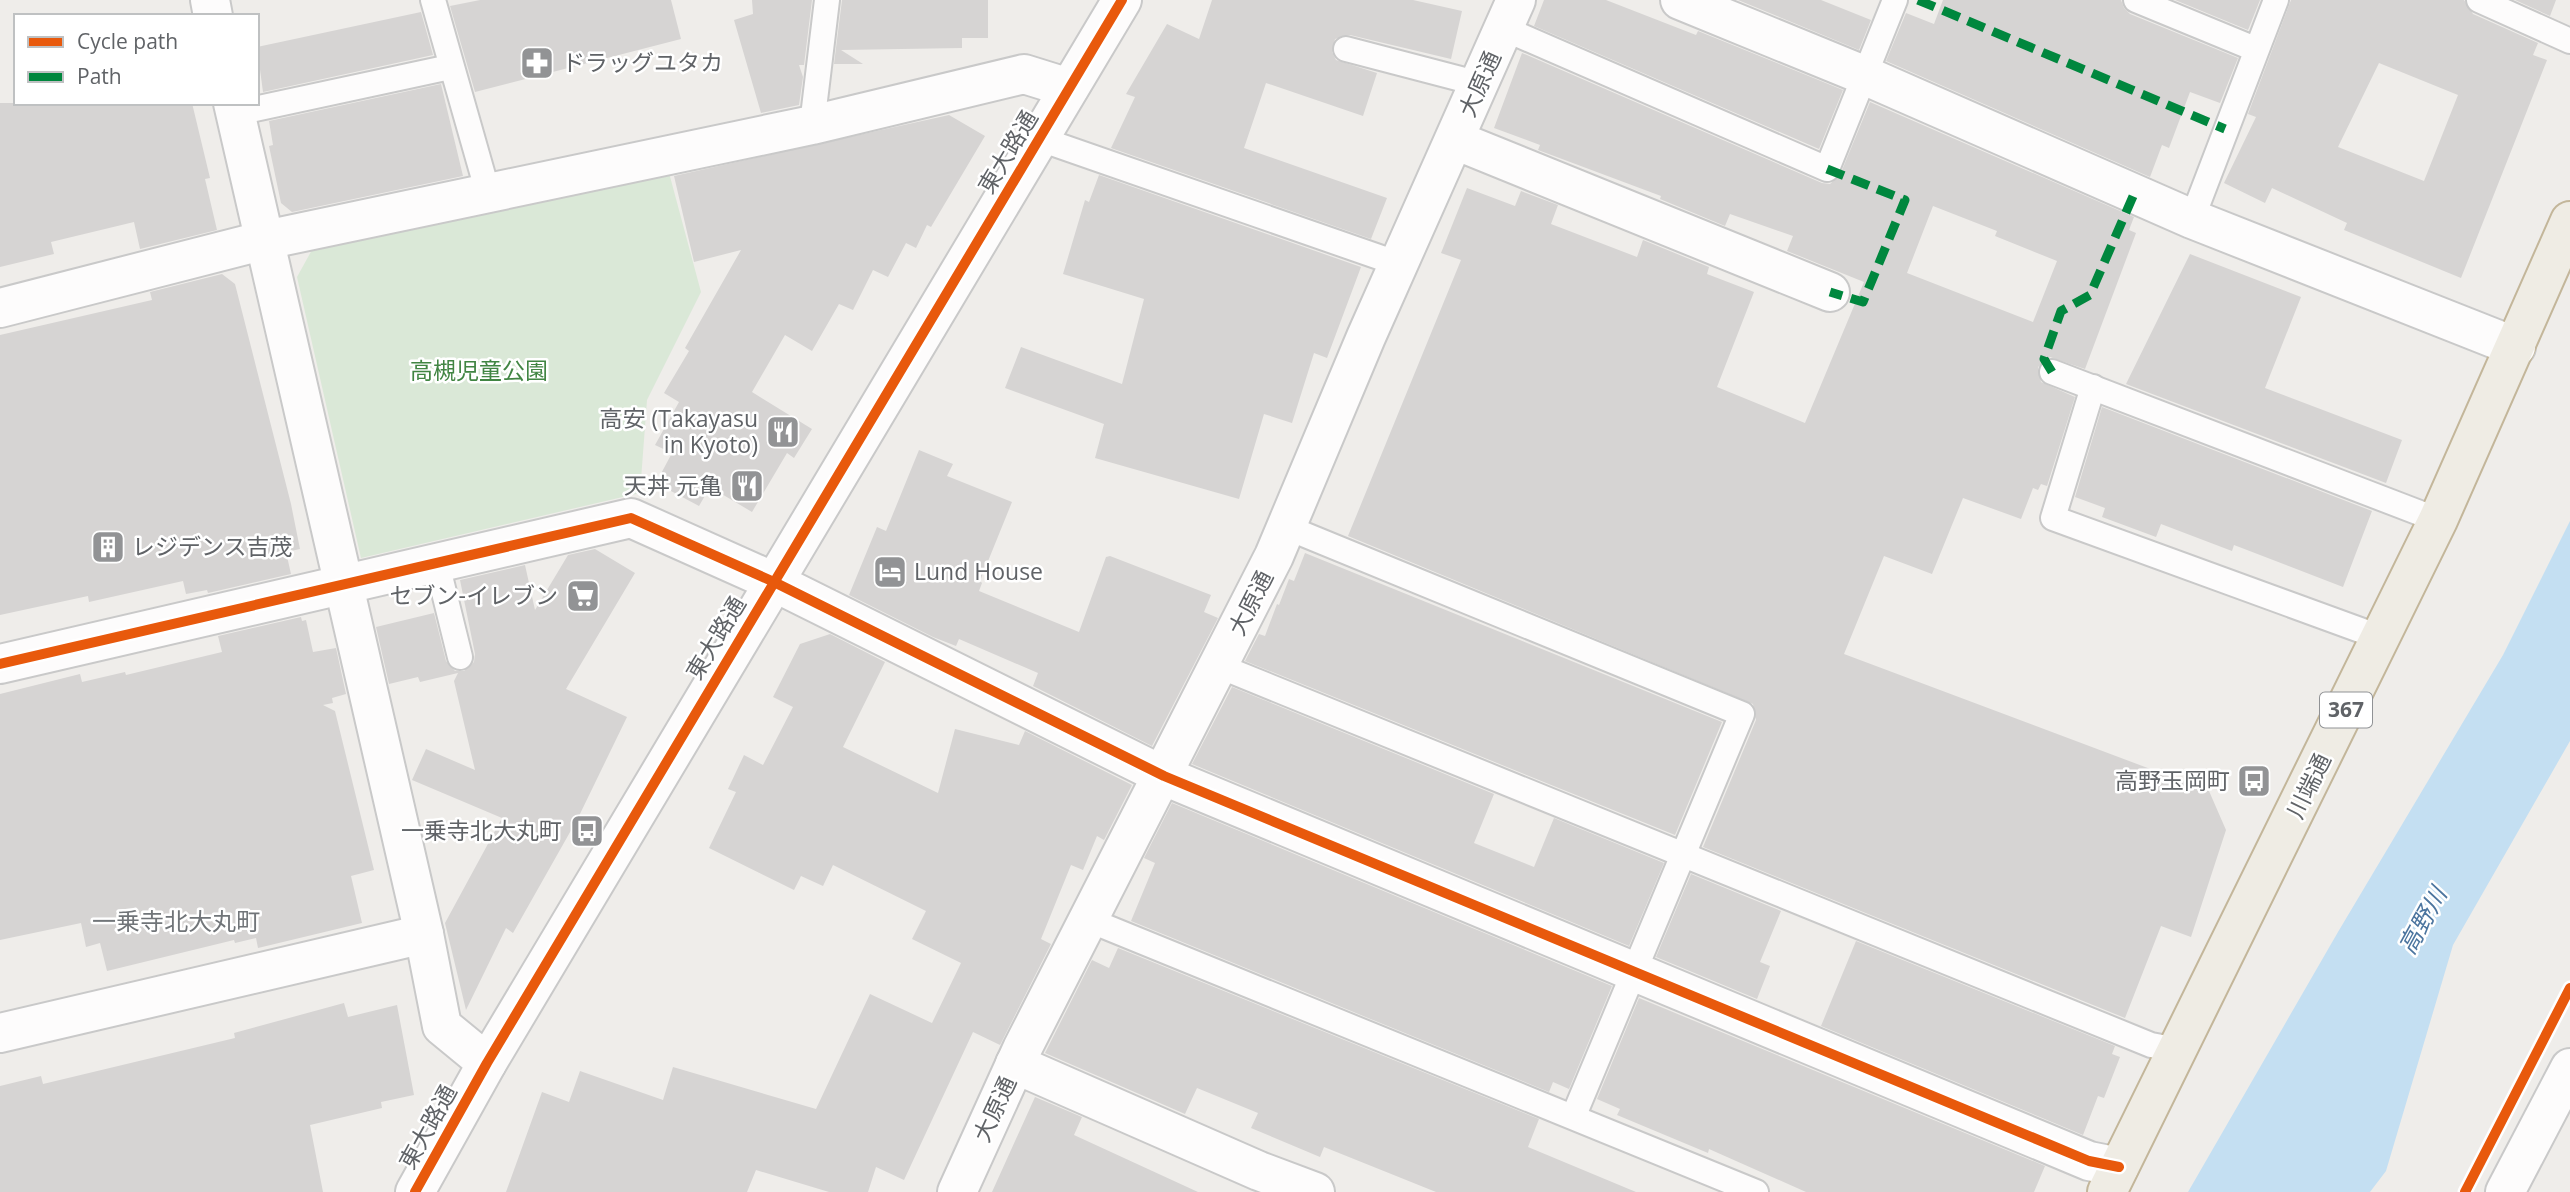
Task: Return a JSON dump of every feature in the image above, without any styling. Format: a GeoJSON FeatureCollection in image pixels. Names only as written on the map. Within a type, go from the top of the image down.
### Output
{"type":"FeatureCollection","features":[{"type":"Feature","properties":{"kind":"highway","name":"川端通"},"geometry":{"type":"LineString","coordinates":[[2113,1180],[2382,638],[2516,347],[2570,221]]}},
{"type":"Feature","properties":{"kind":"street","name":"東大路通"},"geometry":{"type":"LineString","coordinates":[[415,1192],[487,1063],[1122,0]]}},
{"type":"Feature","properties":{"kind":"street"},"geometry":{"type":"LineString","coordinates":[[1680,0],[1866,76],[2192,219],[2516,347]]}},
{"type":"Feature","properties":{"kind":"street","name":"大原通"},"geometry":{"type":"LineString","coordinates":[[957,1192],[1015,1064],[1164,776],[1286,527],[1399,264],[1511,15]]}},
{"type":"Feature","properties":{"kind":"street"},"geometry":{"type":"LineString","coordinates":[[0,308],[265,240],[812,125],[1024,74],[1069,88]]}},
{"type":"Feature","properties":{"kind":"street"},"geometry":{"type":"LineString","coordinates":[[234,108],[424,934],[442,1026],[487,1063]]}},
{"type":"Feature","properties":{"kind":"street"},"geometry":{"type":"LineString","coordinates":[[1455,139],[1830,292]]}},
{"type":"Feature","properties":{"kind":"street"},"geometry":{"type":"LineString","coordinates":[[0,664],[631,518],[775,582],[1164,776],[1634,974],[2089,1161],[2113,1180]]}},
{"type":"Feature","properties":{"kind":"street"},"geometry":{"type":"LineString","coordinates":[[0,1033],[424,934]]}},
{"type":"Feature","properties":{"kind":"street"},"geometry":{"type":"LineString","coordinates":[[1015,1064],[1255,1182],[1315,1192]]}},
{"type":"Feature","properties":{"kind":"street"},"geometry":{"type":"LineString","coordinates":[[2505,1192],[2570,1068]]}},
{"type":"Feature","properties":{"kind":"lane"},"geometry":{"type":"LineString","coordinates":[[433,0],[488,193]]}},
{"type":"Feature","properties":{"kind":"lane"},"geometry":{"type":"LineString","coordinates":[[812,125],[827,0]]}},
{"type":"Feature","properties":{"kind":"lane"},"geometry":{"type":"LineString","coordinates":[[1511,15],[1827,169],[1895,0]]}},
{"type":"Feature","properties":{"kind":"lane"},"geometry":{"type":"LineString","coordinates":[[2136,0],[2255,49]]}},
{"type":"Feature","properties":{"kind":"lane"},"geometry":{"type":"LineString","coordinates":[[2192,219],[2276,0]]}},
{"type":"Feature","properties":{"kind":"lane"},"geometry":{"type":"LineString","coordinates":[[2479,0],[2569,39]]}},
{"type":"Feature","properties":{"kind":"lane"},"geometry":{"type":"LineString","coordinates":[[1346,49],[1480,84]]}},
{"type":"Feature","properties":{"kind":"lane"},"geometry":{"type":"LineString","coordinates":[[259,103],[450,67]]}},
{"type":"Feature","properties":{"kind":"lane"},"geometry":{"type":"LineString","coordinates":[[1040,139],[1399,264]]}},
{"type":"Feature","properties":{"kind":"lane"},"geometry":{"type":"LineString","coordinates":[[2052,372],[2438,520]]}},
{"type":"Feature","properties":{"kind":"lane"},"geometry":{"type":"LineString","coordinates":[[2093,387],[2053,518],[2382,638]]}},
{"type":"Feature","properties":{"kind":"lane"},"geometry":{"type":"LineString","coordinates":[[1286,527],[1742,714],[1574,1115]]}},
{"type":"Feature","properties":{"kind":"lane"},"geometry":{"type":"LineString","coordinates":[[438,564],[460,657]]}},
{"type":"Feature","properties":{"kind":"lane"},"geometry":{"type":"LineString","coordinates":[[1219,666],[2151,1045],[2178,1050]]}},
{"type":"Feature","properties":{"kind":"lane"},"geometry":{"type":"LineString","coordinates":[[1089,919],[1574,1115],[1756,1192]]}},
{"type":"Feature","properties":{"kind":"green space","name":"高槻児童公園"},"geometry":{"type":"Polygon","coordinates":[[[668,169],[701,292],[647,400],[640,493],[361,558],[297,277],[313,248],[668,169]]]}},
{"type":"Feature","properties":{"kind":"water","name":"高野川"},"geometry":{"type":"Polygon","coordinates":[[[2570,521],[2570,741],[2453,945],[2386,1171],[2370,1192],[2188,1192],[2338,932],[2503,655],[2570,521]]]}},
{"type":"Feature","properties":{"kind":"building","name":"ドラッグユタカ"},"geometry":{"type":"Polygon","coordinates":[[[480,0],[671,0],[681,39],[475,92],[450,6],[480,0]]]}},
{"type":"Feature","properties":{"kind":"building"},"geometry":{"type":"Polygon","coordinates":[[[752,0],[812,0],[804,65],[799,65],[803,77],[799,105],[761,113],[734,20],[753,14],[752,0]]]}},
{"type":"Feature","properties":{"kind":"building"},"geometry":{"type":"Polygon","coordinates":[[[842,0],[988,0],[988,38],[962,38],[962,48],[841,50],[863,64],[834,64],[842,0]]]}},
{"type":"Feature","properties":{"kind":"building"},"geometry":{"type":"Polygon","coordinates":[[[1212,0],[1413,0],[1462,11],[1451,59],[1350,35],[1335,39],[1332,52],[1336,60],[1377,73],[1363,116],[1266,83],[1244,148],[1387,198],[1371,239],[1111,148],[1135,97],[1126,94],[1167,24],[1199,39],[1212,0]]]}},
{"type":"Feature","properties":{"kind":"building"},"geometry":{"type":"Polygon","coordinates":[[[1544,0],[1606,0],[1696,35],[1698,31],[1843,90],[1819,149],[1534,26],[1544,0]]]}},
{"type":"Feature","properties":{"kind":"building"},"geometry":{"type":"Polygon","coordinates":[[[1738,0],[1821,0],[1871,20],[1859,50],[1738,0]]]}},
{"type":"Feature","properties":{"kind":"building"},"geometry":{"type":"Polygon","coordinates":[[[1943,0],[2121,0],[2130,14],[2238,58],[2220,103],[2190,92],[2169,148],[2162,145],[2150,177],[1886,61],[1906,13],[1934,24],[1943,0]]]}},
{"type":"Feature","properties":{"kind":"building"},"geometry":{"type":"Polygon","coordinates":[[[2175,0],[2260,0],[2248,30],[2175,0]]]}},
{"type":"Feature","properties":{"kind":"building"},"geometry":{"type":"Polygon","coordinates":[[[2291,0],[2464,0],[2473,14],[2538,43],[2533,55],[2547,60],[2461,278],[2344,230],[2347,223],[2272,188],[2265,203],[2224,183],[2256,117],[2248,114],[2291,0]],[[2379,63],[2338,147],[2424,181],[2458,95],[2379,63]]]}},
{"type":"Feature","properties":{"kind":"building"},"geometry":{"type":"Polygon","coordinates":[[[2515,0],[2556,0],[2550,16],[2515,0]]]}},
{"type":"Feature","properties":{"kind":"building"},"geometry":{"type":"Polygon","coordinates":[[[421,12],[433,55],[263,92],[259,47],[421,12]]]}},
{"type":"Feature","properties":{"kind":"building"},"geometry":{"type":"Polygon","coordinates":[[[1522,53],[1822,183],[1830,184],[1840,175],[1870,102],[2134,217],[2129,230],[2136,233],[2085,369],[2050,357],[2038,367],[2041,382],[2075,397],[2047,486],[2041,484],[2038,490],[2033,488],[2021,519],[1963,498],[1932,574],[1884,556],[1844,654],[2209,791],[2226,830],[2191,937],[2161,926],[2125,1018],[1703,847],[1756,720],[1753,704],[1348,536],[1461,260],[1441,253],[1467,188],[1515,206],[1521,191],[1558,205],[1551,224],[1637,257],[1643,240],[1709,267],[1707,274],[1754,292],[1717,387],[1805,423],[1864,282],[1787,251],[1793,236],[1730,214],[1725,226],[1660,199],[1661,196],[1538,150],[1540,145],[1494,128],[1522,53]],[[1933,206],[1907,273],[2033,322],[2057,261],[1995,236],[1997,231],[1933,206]]]}},
{"type":"Feature","properties":{"kind":"building"},"geometry":{"type":"Polygon","coordinates":[[[441,84],[463,176],[292,212],[281,203],[269,146],[273,145],[269,121],[441,84]]]}},
{"type":"Feature","properties":{"kind":"building"},"geometry":{"type":"Polygon","coordinates":[[[0,103],[192,105],[210,178],[205,179],[217,230],[140,249],[134,222],[51,242],[54,254],[0,267],[0,103]]]}},
{"type":"Feature","properties":{"kind":"building"},"geometry":{"type":"Polygon","coordinates":[[[949,115],[985,136],[931,227],[927,225],[916,248],[906,243],[888,277],[873,270],[853,310],[839,304],[812,351],[785,335],[752,392],[812,429],[794,458],[787,453],[752,512],[710,487],[699,506],[656,483],[672,453],[655,445],[679,402],[664,393],[689,351],[685,348],[741,250],[694,262],[674,176],[949,115]]]}},
{"type":"Feature","properties":{"kind":"building"},"geometry":{"type":"Polygon","coordinates":[[[1099,175],[1361,267],[1327,358],[1314,353],[1292,423],[1264,414],[1239,499],[1095,458],[1104,424],[1005,388],[1021,347],[1122,384],[1144,299],[1063,274],[1085,200],[1089,202],[1099,175]]]}},
{"type":"Feature","properties":{"kind":"building"},"geometry":{"type":"Polygon","coordinates":[[[2190,254],[2301,297],[2265,388],[2402,440],[2386,483],[2126,384],[2190,254]]]}},
{"type":"Feature","properties":{"kind":"building"},"geometry":{"type":"Polygon","coordinates":[[[222,274],[235,284],[291,504],[300,549],[286,552],[291,574],[208,593],[207,590],[186,594],[183,581],[89,602],[88,596],[0,615],[0,335],[152,300],[150,292],[222,274]]]}},
{"type":"Feature","properties":{"kind":"building"},"geometry":{"type":"Polygon","coordinates":[[[2102,407],[2372,511],[2343,587],[2234,545],[2232,551],[2161,524],[2156,537],[2102,517],[2105,508],[2075,497],[2102,407]]]}},
{"type":"Feature","properties":{"kind":"building"},"geometry":{"type":"Polygon","coordinates":[[[919,450],[953,464],[947,476],[1012,502],[980,581],[982,583],[979,591],[1079,632],[1106,557],[1110,556],[1211,595],[1204,612],[1218,618],[1152,746],[1033,686],[1038,673],[959,639],[956,646],[933,637],[849,595],[877,527],[886,531],[919,450]]]}},
{"type":"Feature","properties":{"kind":"building"},"geometry":{"type":"Polygon","coordinates":[[[595,549],[635,573],[566,689],[627,717],[578,818],[513,933],[506,928],[466,1010],[445,923],[502,818],[412,780],[426,749],[475,770],[454,681],[458,673],[420,682],[418,677],[389,684],[376,627],[434,613],[446,661],[455,671],[464,671],[474,662],[475,654],[460,580],[525,565],[535,610],[568,555],[595,549]]]}},
{"type":"Feature","properties":{"kind":"building"},"geometry":{"type":"Polygon","coordinates":[[[1305,553],[1722,722],[1675,835],[1245,661],[1259,634],[1265,636],[1289,579],[1294,581],[1305,553]]]}},
{"type":"Feature","properties":{"kind":"building"},"geometry":{"type":"Polygon","coordinates":[[[301,617],[302,621],[306,620],[313,652],[336,648],[346,694],[332,698],[333,703],[323,705],[335,711],[374,870],[351,876],[362,923],[258,948],[256,938],[235,943],[234,940],[107,971],[100,943],[86,947],[81,923],[0,940],[0,694],[80,674],[82,682],[125,672],[126,675],[222,652],[218,636],[301,617]]]}},
{"type":"Feature","properties":{"kind":"building"},"geometry":{"type":"Polygon","coordinates":[[[830,634],[885,662],[843,747],[938,793],[955,729],[1019,745],[1025,731],[1132,785],[1104,840],[1097,836],[1083,870],[1071,865],[1041,939],[1051,944],[1000,1045],[973,1032],[904,1180],[876,1167],[868,1192],[829,1192],[756,1170],[747,1192],[506,1192],[542,1092],[569,1102],[580,1071],[663,1100],[673,1067],[816,1109],[870,994],[932,1023],[961,963],[912,939],[926,911],[833,865],[823,886],[801,876],[794,890],[709,848],[736,792],[728,789],[744,755],[763,765],[793,707],[773,697],[800,644],[830,634]]]}},
{"type":"Feature","properties":{"kind":"building"},"geometry":{"type":"Polygon","coordinates":[[[1232,687],[1494,794],[1474,843],[1534,867],[1554,818],[1664,863],[1629,946],[1192,764],[1232,687]]]}},
{"type":"Feature","properties":{"kind":"building"},"geometry":{"type":"Polygon","coordinates":[[[1172,803],[1612,986],[1569,1089],[1553,1082],[1549,1092],[1131,921],[1155,863],[1144,858],[1172,803]]]}},
{"type":"Feature","properties":{"kind":"building"},"geometry":{"type":"Polygon","coordinates":[[[1691,874],[1781,911],[1760,962],[1770,966],[1757,999],[1656,957],[1691,874]]]}},
{"type":"Feature","properties":{"kind":"building"},"geometry":{"type":"Polygon","coordinates":[[[1856,941],[2115,1046],[2112,1054],[2120,1057],[2104,1098],[2098,1096],[2083,1135],[1821,1026],[1856,941]]]}},
{"type":"Feature","properties":{"kind":"building"},"geometry":{"type":"Polygon","coordinates":[[[1118,948],[1539,1119],[1528,1147],[1636,1192],[1436,1192],[1324,1147],[1320,1157],[1251,1128],[1258,1113],[1197,1088],[1185,1114],[1045,1053],[1092,960],[1109,968],[1118,948]]]}},
{"type":"Feature","properties":{"kind":"building"},"geometry":{"type":"Polygon","coordinates":[[[1639,998],[2045,1166],[2034,1192],[1806,1192],[1709,1149],[1708,1153],[1617,1115],[1620,1109],[1597,1099],[1639,998]]]}},
{"type":"Feature","properties":{"kind":"building"},"geometry":{"type":"Polygon","coordinates":[[[344,1003],[348,1017],[397,1005],[414,1095],[381,1102],[382,1108],[310,1125],[323,1192],[0,1192],[0,1086],[41,1076],[43,1084],[235,1038],[234,1033],[344,1003]]]}},
{"type":"Feature","properties":{"kind":"building"},"geometry":{"type":"Polygon","coordinates":[[[1035,1097],[1082,1117],[1074,1135],[1198,1192],[992,1192],[1035,1097]]]}},
{"type":"Feature","properties":{"kind":"marked path"},"geometry":{"type":"LineString","coordinates":[[1918,0],[2225,129]]}},
{"type":"Feature","properties":{"kind":"marked path"},"geometry":{"type":"LineString","coordinates":[[1827,169],[1905,200],[1863,302],[1830,292]]}},
{"type":"Feature","properties":{"kind":"marked path"},"geometry":{"type":"LineString","coordinates":[[2052,372],[2044,359],[2061,311],[2090,295],[2134,194]]}},
{"type":"Feature","properties":{"kind":"cycle path"},"geometry":{"type":"LineString","coordinates":[[415,1192],[487,1063],[1122,0]]}},
{"type":"Feature","properties":{"kind":"cycle path"},"geometry":{"type":"LineString","coordinates":[[0,664],[631,518],[774,582],[1164,776],[2089,1161],[2119,1167]]}},
{"type":"Feature","properties":{"kind":"cycle path"},"geometry":{"type":"LineString","coordinates":[[2465,1192],[2570,988]]}},
{"type":"Feature","properties":{"kind":"place","name":"ドラッグユタカ"},"geometry":{"type":"Point","coordinates":[537,63]}},
{"type":"Feature","properties":{"kind":"place","name":"高安 (Takayasu in Kyoto)"},"geometry":{"type":"Point","coordinates":[783,432]}},
{"type":"Feature","properties":{"kind":"place","name":"天丼 元亀"},"geometry":{"type":"Point","coordinates":[747,486]}},
{"type":"Feature","properties":{"kind":"place","name":"レジデンス吉茂"},"geometry":{"type":"Point","coordinates":[108,547]}},
{"type":"Feature","properties":{"kind":"place","name":"Lund House"},"geometry":{"type":"Point","coordinates":[890,572]}},
{"type":"Feature","properties":{"kind":"place","name":"セブン-イレブン"},"geometry":{"type":"Point","coordinates":[583,596]}},
{"type":"Feature","properties":{"kind":"place","name":"高野玉岡町"},"geometry":{"type":"Point","coordinates":[2254,781]}},
{"type":"Feature","properties":{"kind":"place","name":"一乗寺北大丸町"},"geometry":{"type":"Point","coordinates":[587,831]}},
{"type":"Feature","properties":{"kind":"district","name":"一乗寺北大丸町"},"geometry":{"type":"Point","coordinates":[176,922]}}]}
